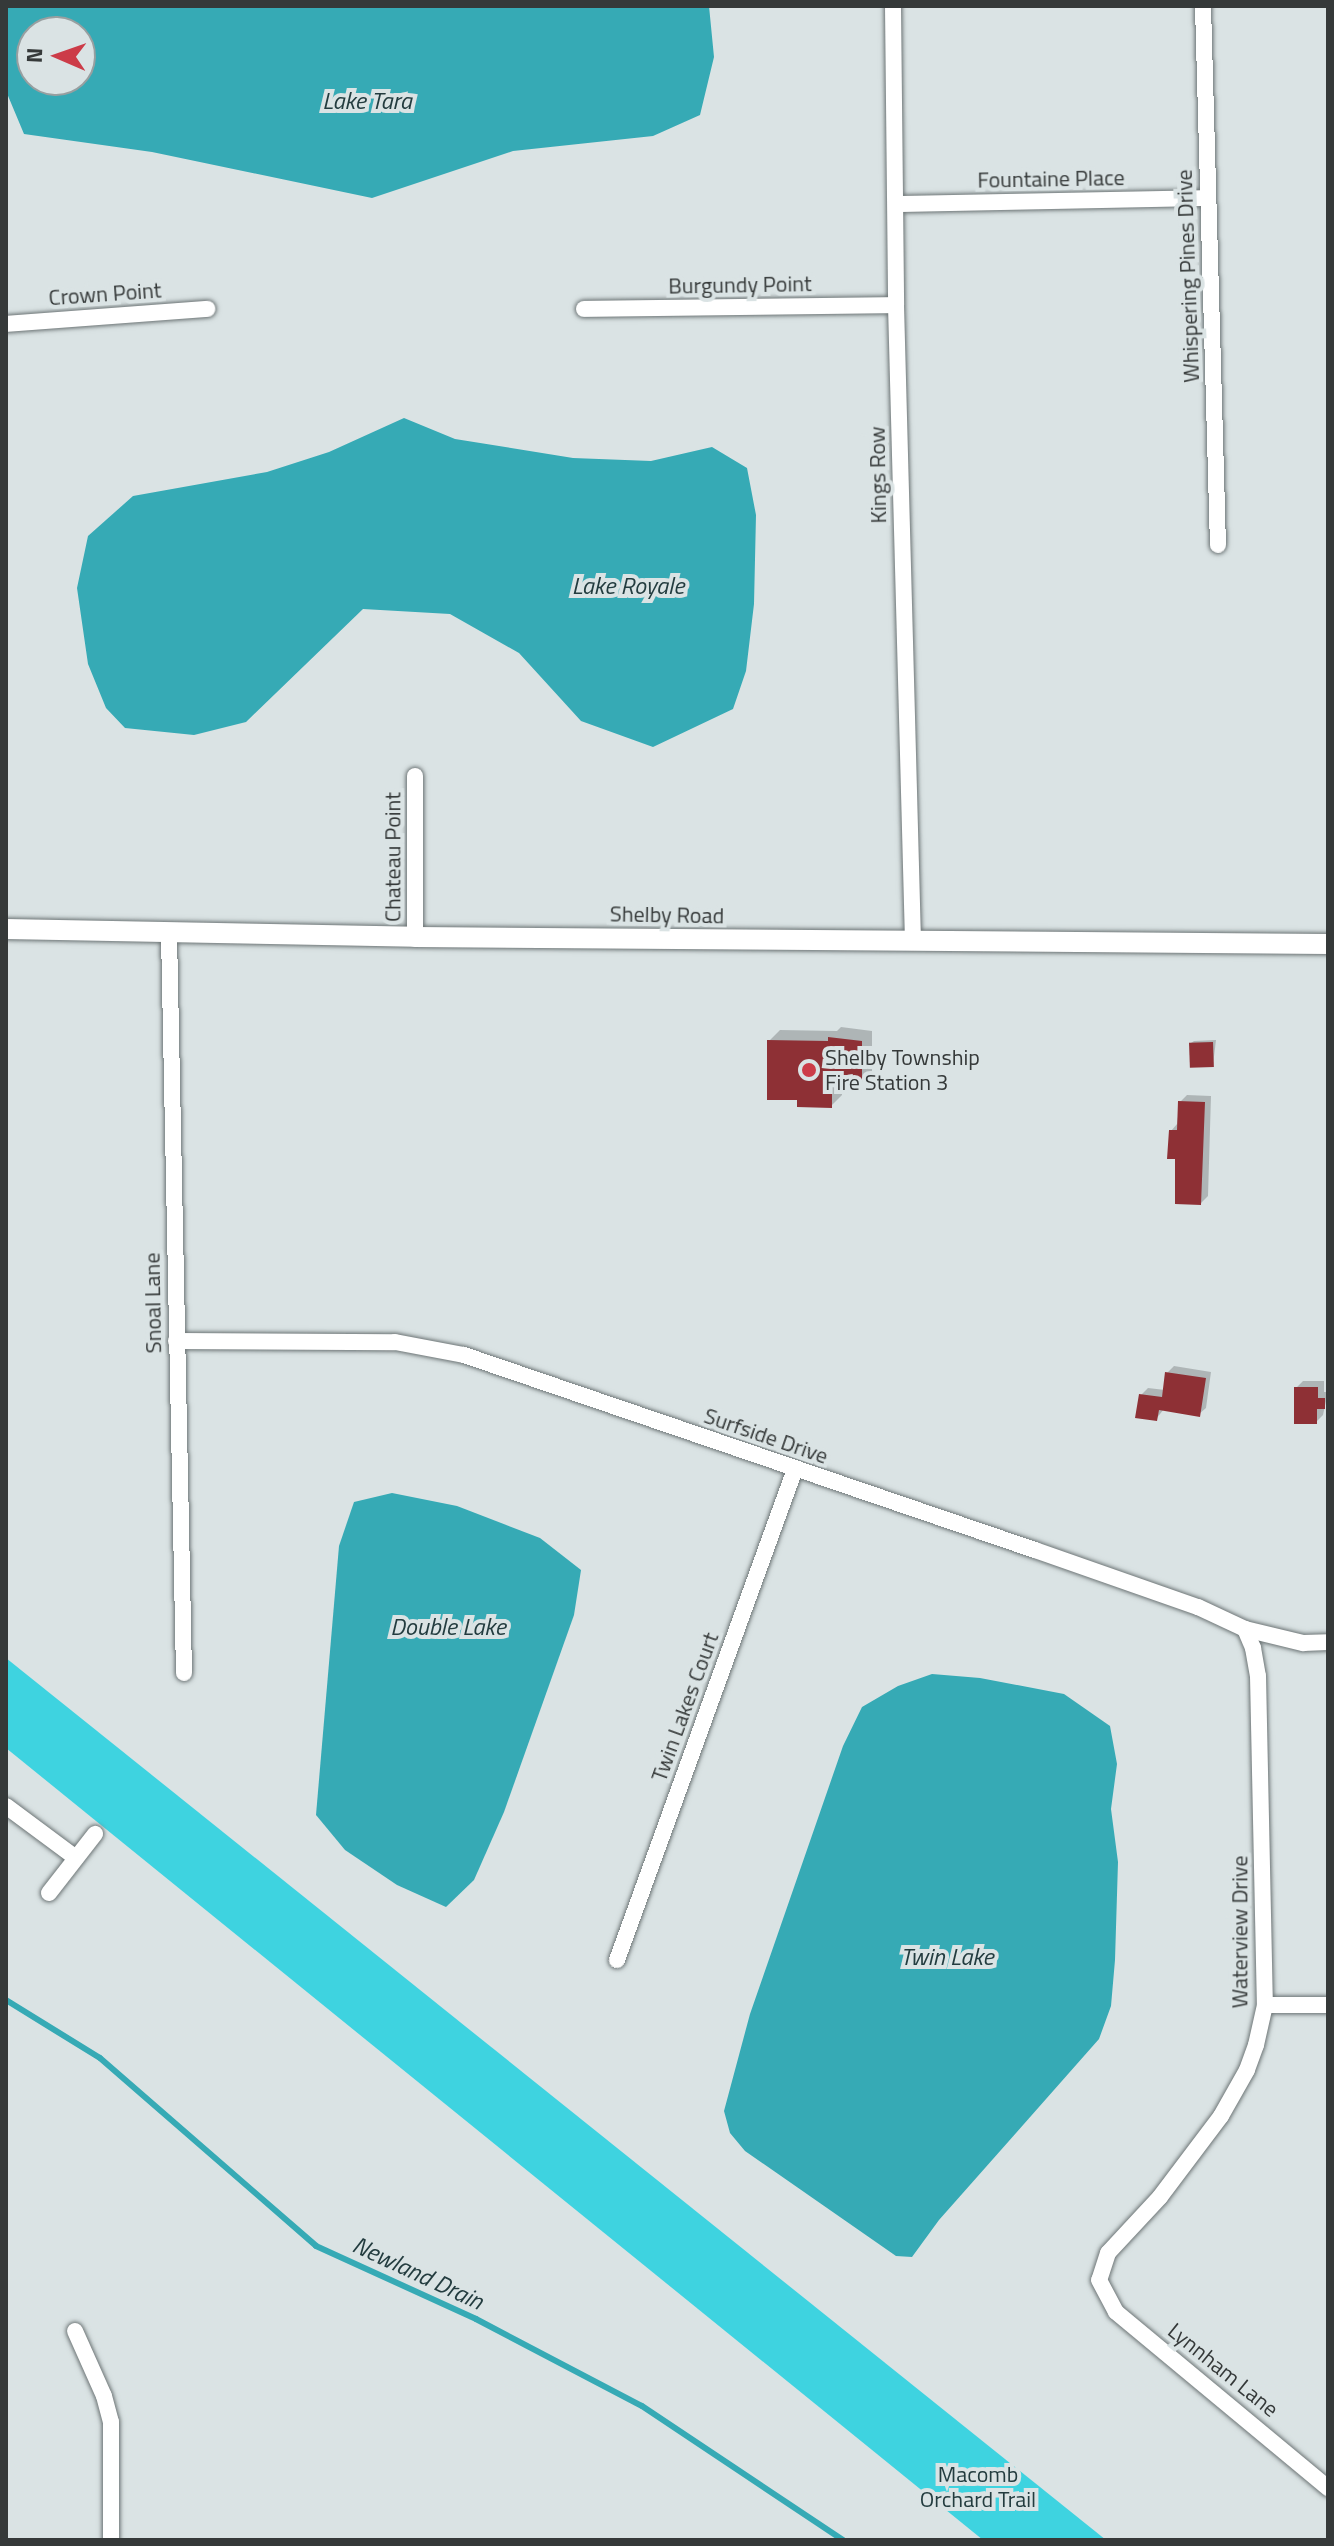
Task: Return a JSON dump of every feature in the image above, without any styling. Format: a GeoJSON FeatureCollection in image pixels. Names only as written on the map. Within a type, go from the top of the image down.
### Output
{"type":"FeatureCollection","features":[{"type":"Feature","properties":{"kind":"street","name":"Kings Row"},"geometry":{"type":"LineString","coordinates":[[893,6],[896,305],[913,942]]}},
{"type":"Feature","properties":{"kind":"street","name":"Whispering Pines Drive"},"geometry":{"type":"LineString","coordinates":[[1203,6],[1218,545]]}},
{"type":"Feature","properties":{"kind":"street","name":"Fountaine Place"},"geometry":{"type":"LineString","coordinates":[[896,204],[1207,198]]}},
{"type":"Feature","properties":{"kind":"street","name":"Burgundy Point"},"geometry":{"type":"LineString","coordinates":[[584,309],[896,305]]}},
{"type":"Feature","properties":{"kind":"street","name":"Crown Point"},"geometry":{"type":"LineString","coordinates":[[6,324],[207,309]]}},
{"type":"Feature","properties":{"kind":"street","name":"Chateau Point"},"geometry":{"type":"LineString","coordinates":[[415,776],[415,937]]}},
{"type":"Feature","properties":{"kind":"street","name":"Shelby Road"},"geometry":{"type":"LineString","coordinates":[[6,929],[415,937],[1328,944]]}},
{"type":"Feature","properties":{"kind":"street","name":"Snoal Lane"},"geometry":{"type":"LineString","coordinates":[[169,933],[184,1673]]}},
{"type":"Feature","properties":{"kind":"street","name":"Surfside Drive"},"geometry":{"type":"LineString","coordinates":[[176,1341],[395,1342],[433,1347],[505,1368],[1198,1607],[1245,1629],[1303,1643],[1328,1642]]}},
{"type":"Feature","properties":{"kind":"street","name":"Twin Lakes Court"},"geometry":{"type":"LineString","coordinates":[[617,1960],[795,1469]]}},
{"type":"Feature","properties":{"kind":"street","name":"Waterview Drive"},"geometry":{"type":"LineString","coordinates":[[1099,2280],[1108,2253],[1160,2197],[1221,2116],[1247,2070],[1265,2005],[1258,1676],[1253,1648],[1245,1629]]}},
{"type":"Feature","properties":{"kind":"street"},"geometry":{"type":"LineString","coordinates":[[6,1806],[76,1858]]}},
{"type":"Feature","properties":{"kind":"street"},"geometry":{"type":"LineString","coordinates":[[49,1893],[95,1834]]}},
{"type":"Feature","properties":{"kind":"street"},"geometry":{"type":"LineString","coordinates":[[1265,2005],[1328,2005]]}},
{"type":"Feature","properties":{"kind":"street","name":"Lynnham Lane"},"geometry":{"type":"LineString","coordinates":[[1099,2280],[1116,2312],[1328,2488]]}},
{"type":"Feature","properties":{"kind":"street"},"geometry":{"type":"LineString","coordinates":[[75,2331],[104,2396],[111,2422],[111,2540]]}},
{"type":"Feature","properties":{"kind":"green space","name":"Macomb Orchard Trail"},"geometry":{"type":"Polygon","coordinates":[[[6,1658],[1106,2540],[983,2540],[6,1748],[6,1658]]]}},
{"type":"Feature","properties":{"kind":"water","name":"Lake Tara"},"geometry":{"type":"Polygon","coordinates":[[[6,6],[709,6],[714,57],[700,115],[653,136],[513,151],[372,198],[152,152],[24,134],[6,91],[6,6]]]}},
{"type":"Feature","properties":{"kind":"water","name":"Lake Royale"},"geometry":{"type":"Polygon","coordinates":[[[404,418],[455,439],[573,458],[651,461],[712,447],[747,468],[756,515],[754,604],[746,671],[733,709],[653,747],[581,721],[519,653],[450,614],[363,609],[246,722],[194,735],[125,728],[106,708],[88,664],[77,588],[88,536],[133,496],[267,472],[329,452],[404,418]]]}},
{"type":"Feature","properties":{"kind":"water","name":"Double Lake"},"geometry":{"type":"Polygon","coordinates":[[[392,1493],[457,1506],[540,1538],[581,1570],[574,1615],[504,1812],[474,1880],[446,1907],[397,1885],[345,1850],[316,1815],[339,1546],[354,1502],[392,1493]]]}},
{"type":"Feature","properties":{"kind":"water","name":"Twin Lake"},"geometry":{"type":"Polygon","coordinates":[[[932,1674],[980,1678],[1064,1694],[1110,1726],[1117,1764],[1111,1809],[1118,1862],[1115,1960],[1111,2006],[1099,2039],[939,2220],[912,2257],[896,2256],[745,2151],[730,2133],[724,2111],[750,2014],[843,1746],[862,1707],[898,1686],[932,1674]]]}},
{"type":"Feature","properties":{"kind":"building"},"geometry":{"type":"Polygon","coordinates":[[[828,1037],[862,1041],[862,1085],[832,1084],[832,1108],[797,1107],[797,1100],[767,1100],[767,1040],[828,1041],[828,1037]]]}},
{"type":"Feature","properties":{"kind":"building"},"geometry":{"type":"Polygon","coordinates":[[[1213,1042],[1214,1067],[1190,1068],[1189,1043],[1213,1042]]]}},
{"type":"Feature","properties":{"kind":"building"},"geometry":{"type":"Polygon","coordinates":[[[1178,1101],[1205,1102],[1201,1205],[1175,1204],[1175,1159],[1167,1159],[1169,1130],[1177,1130],[1178,1101]]]}},
{"type":"Feature","properties":{"kind":"building"},"geometry":{"type":"Polygon","coordinates":[[[1165,1372],[1206,1378],[1200,1417],[1159,1410],[1157,1421],[1135,1418],[1139,1394],[1162,1397],[1165,1372]]]}},
{"type":"Feature","properties":{"kind":"building"},"geometry":{"type":"Polygon","coordinates":[[[1294,1387],[1318,1387],[1318,1398],[1325,1398],[1325,1409],[1317,1409],[1317,1424],[1294,1424],[1294,1387]]]}},
{"type":"Feature","properties":{"kind":"waterway","name":"Newland Drain"},"geometry":{"type":"LineString","coordinates":[[6,2000],[100,2058],[316,2246],[476,2319],[642,2406],[843,2540]]}},
{"type":"Feature","properties":{"kind":"place","name":"Shelby Township Fire Station 3"},"geometry":{"type":"Point","coordinates":[809,1070]}}]}
